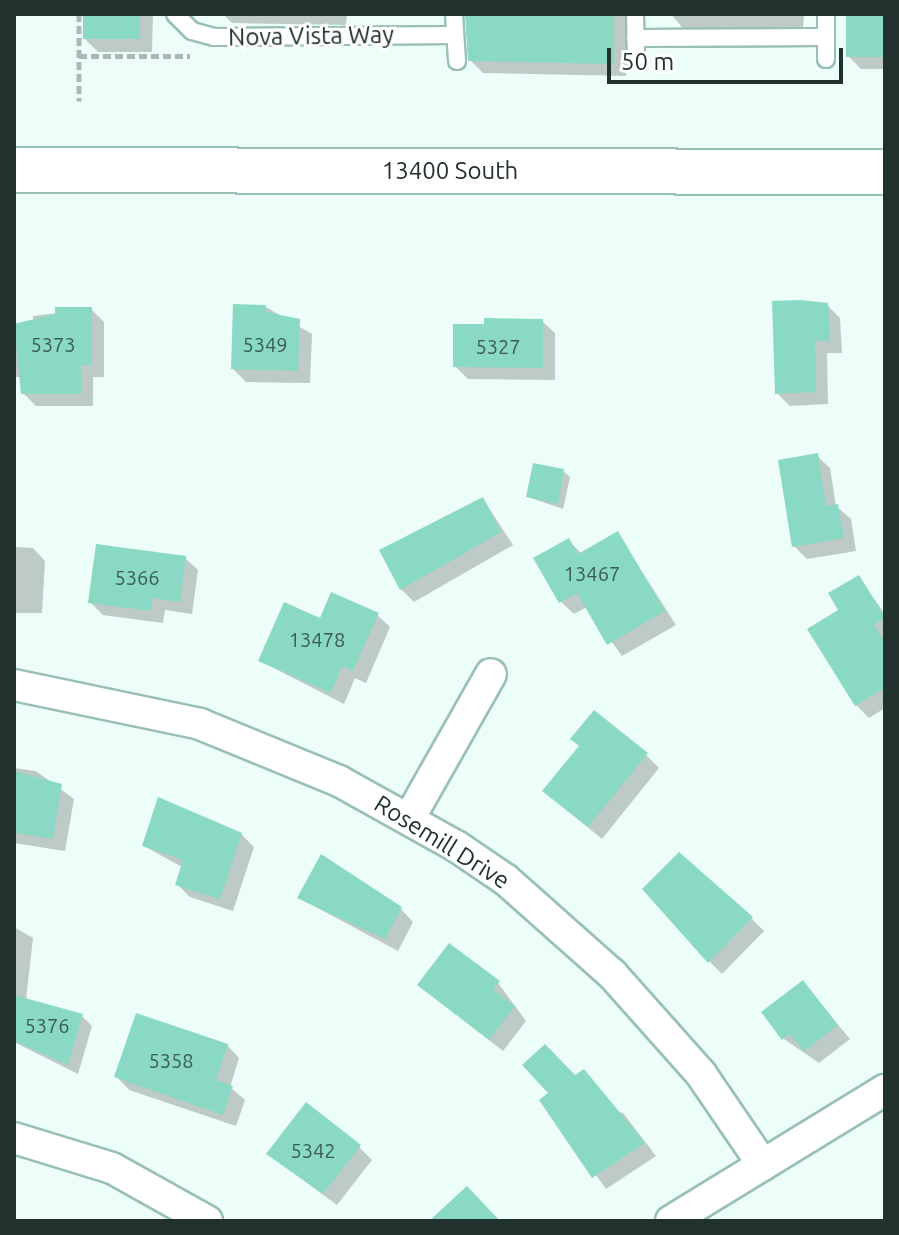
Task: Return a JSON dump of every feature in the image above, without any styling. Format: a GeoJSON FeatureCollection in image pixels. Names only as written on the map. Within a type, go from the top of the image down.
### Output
{"type":"FeatureCollection","features":[{"type":"Feature","properties":{"kind":"main road","name":"13400 South"},"geometry":{"type":"LineString","coordinates":[[14,170],[885,172]]}},
{"type":"Feature","properties":{"kind":"street"},"geometry":{"type":"LineString","coordinates":[[410,817],[491,674]]}},
{"type":"Feature","properties":{"kind":"street","name":"Rosemill Drive"},"geometry":{"type":"LineString","coordinates":[[14,685],[200,724],[410,817],[506,880],[612,974],[701,1074],[763,1165]]}},
{"type":"Feature","properties":{"kind":"street"},"geometry":{"type":"LineString","coordinates":[[671,1221],[885,1090]]}},
{"type":"Feature","properties":{"kind":"street"},"geometry":{"type":"LineString","coordinates":[[14,1138],[112,1168],[207,1221]]}},
{"type":"Feature","properties":{"kind":"lane","name":"Nova Vista Way"},"geometry":{"type":"LineString","coordinates":[[175,14],[192,31],[214,37],[455,35]]}},
{"type":"Feature","properties":{"kind":"lane"},"geometry":{"type":"LineString","coordinates":[[454,14],[457,61]]}},
{"type":"Feature","properties":{"kind":"lane"},"geometry":{"type":"LineString","coordinates":[[635,14],[636,59]]}},
{"type":"Feature","properties":{"kind":"lane"},"geometry":{"type":"LineString","coordinates":[[826,14],[826,59]]}},
{"type":"Feature","properties":{"kind":"lane"},"geometry":{"type":"LineString","coordinates":[[635,38],[826,37]]}},
{"type":"Feature","properties":{"kind":"path"},"geometry":{"type":"LineString","coordinates":[[79,14],[79,101]]}},
{"type":"Feature","properties":{"kind":"path"},"geometry":{"type":"LineString","coordinates":[[79,56],[191,56]]}},
{"type":"Feature","properties":{"kind":"building"},"geometry":{"type":"Polygon","coordinates":[[[83,14],[140,14],[140,39],[83,39],[83,14]]]}},
{"type":"Feature","properties":{"kind":"building"},"geometry":{"type":"Polygon","coordinates":[[[465,14],[614,14],[614,64],[468,61],[465,14]]]}},
{"type":"Feature","properties":{"kind":"building"},"geometry":{"type":"Polygon","coordinates":[[[846,14],[885,14],[885,57],[846,57],[846,14]]]}},
{"type":"Feature","properties":{"kind":"building"},"geometry":{"type":"Polygon","coordinates":[[[772,301],[828,303],[830,341],[815,341],[816,392],[775,394],[772,301]]]}},
{"type":"Feature","properties":{"kind":"building"},"geometry":{"type":"Polygon","coordinates":[[[233,304],[266,305],[266,312],[300,319],[298,371],[231,369],[233,304]]]}},
{"type":"Feature","properties":{"kind":"building"},"geometry":{"type":"Polygon","coordinates":[[[55,307],[92,307],[92,365],[81,365],[81,394],[21,394],[14,324],[55,314],[55,307]]]}},
{"type":"Feature","properties":{"kind":"building"},"geometry":{"type":"Polygon","coordinates":[[[484,318],[543,319],[543,368],[453,367],[453,324],[484,324],[484,318]]]}},
{"type":"Feature","properties":{"kind":"building"},"geometry":{"type":"Polygon","coordinates":[[[818,453],[826,506],[838,504],[844,538],[792,547],[778,460],[818,453]]]}},
{"type":"Feature","properties":{"kind":"building"},"geometry":{"type":"Polygon","coordinates":[[[533,463],[564,469],[558,504],[526,497],[533,463]]]}},
{"type":"Feature","properties":{"kind":"building"},"geometry":{"type":"Polygon","coordinates":[[[483,497],[501,532],[400,590],[379,550],[483,497]]]}},
{"type":"Feature","properties":{"kind":"building"},"geometry":{"type":"Polygon","coordinates":[[[618,531],[665,611],[607,645],[577,593],[559,603],[533,558],[569,538],[578,554],[618,531]]]}},
{"type":"Feature","properties":{"kind":"building"},"geometry":{"type":"Polygon","coordinates":[[[96,544],[186,556],[180,602],[152,598],[151,611],[88,603],[96,544]]]}},
{"type":"Feature","properties":{"kind":"building"},"geometry":{"type":"Polygon","coordinates":[[[859,575],[885,617],[874,625],[885,642],[885,688],[855,706],[807,629],[838,610],[828,593],[859,575]]]}},
{"type":"Feature","properties":{"kind":"building"},"geometry":{"type":"Polygon","coordinates":[[[331,592],[379,613],[353,671],[342,666],[331,693],[258,661],[284,602],[320,618],[331,592]]]}},
{"type":"Feature","properties":{"kind":"building"},"geometry":{"type":"Polygon","coordinates":[[[594,710],[648,753],[588,827],[542,791],[579,746],[570,739],[594,710]]]}},
{"type":"Feature","properties":{"kind":"building"},"geometry":{"type":"Polygon","coordinates":[[[14,771],[62,784],[53,839],[14,833],[14,771]]]}},
{"type":"Feature","properties":{"kind":"building"},"geometry":{"type":"Polygon","coordinates":[[[158,797],[242,833],[220,899],[175,885],[183,860],[142,846],[158,797]]]}},
{"type":"Feature","properties":{"kind":"building"},"geometry":{"type":"Polygon","coordinates":[[[679,852],[753,917],[708,963],[642,889],[679,852]]]}},
{"type":"Feature","properties":{"kind":"building"},"geometry":{"type":"Polygon","coordinates":[[[321,854],[402,907],[385,939],[297,898],[321,854]]]}},
{"type":"Feature","properties":{"kind":"building"},"geometry":{"type":"Polygon","coordinates":[[[449,943],[500,981],[493,990],[515,1006],[489,1040],[417,985],[449,943]]]}},
{"type":"Feature","properties":{"kind":"building"},"geometry":{"type":"Polygon","coordinates":[[[803,980],[838,1025],[804,1051],[790,1034],[782,1040],[761,1012],[803,980]]]}},
{"type":"Feature","properties":{"kind":"building"},"geometry":{"type":"Polygon","coordinates":[[[14,995],[83,1014],[68,1065],[14,1041],[14,995]]]}},
{"type":"Feature","properties":{"kind":"building"},"geometry":{"type":"Polygon","coordinates":[[[136,1013],[228,1044],[216,1080],[233,1086],[223,1115],[114,1077],[136,1013]]]}},
{"type":"Feature","properties":{"kind":"building"},"geometry":{"type":"Polygon","coordinates":[[[545,1044],[575,1075],[584,1069],[645,1143],[592,1178],[539,1100],[548,1093],[522,1065],[545,1044]]]}},
{"type":"Feature","properties":{"kind":"building"},"geometry":{"type":"Polygon","coordinates":[[[306,1102],[361,1145],[323,1194],[266,1154],[306,1102]]]}},
{"type":"Feature","properties":{"kind":"building"},"geometry":{"type":"Polygon","coordinates":[[[467,1186],[500,1221],[429,1221],[467,1186]]]}}]}
